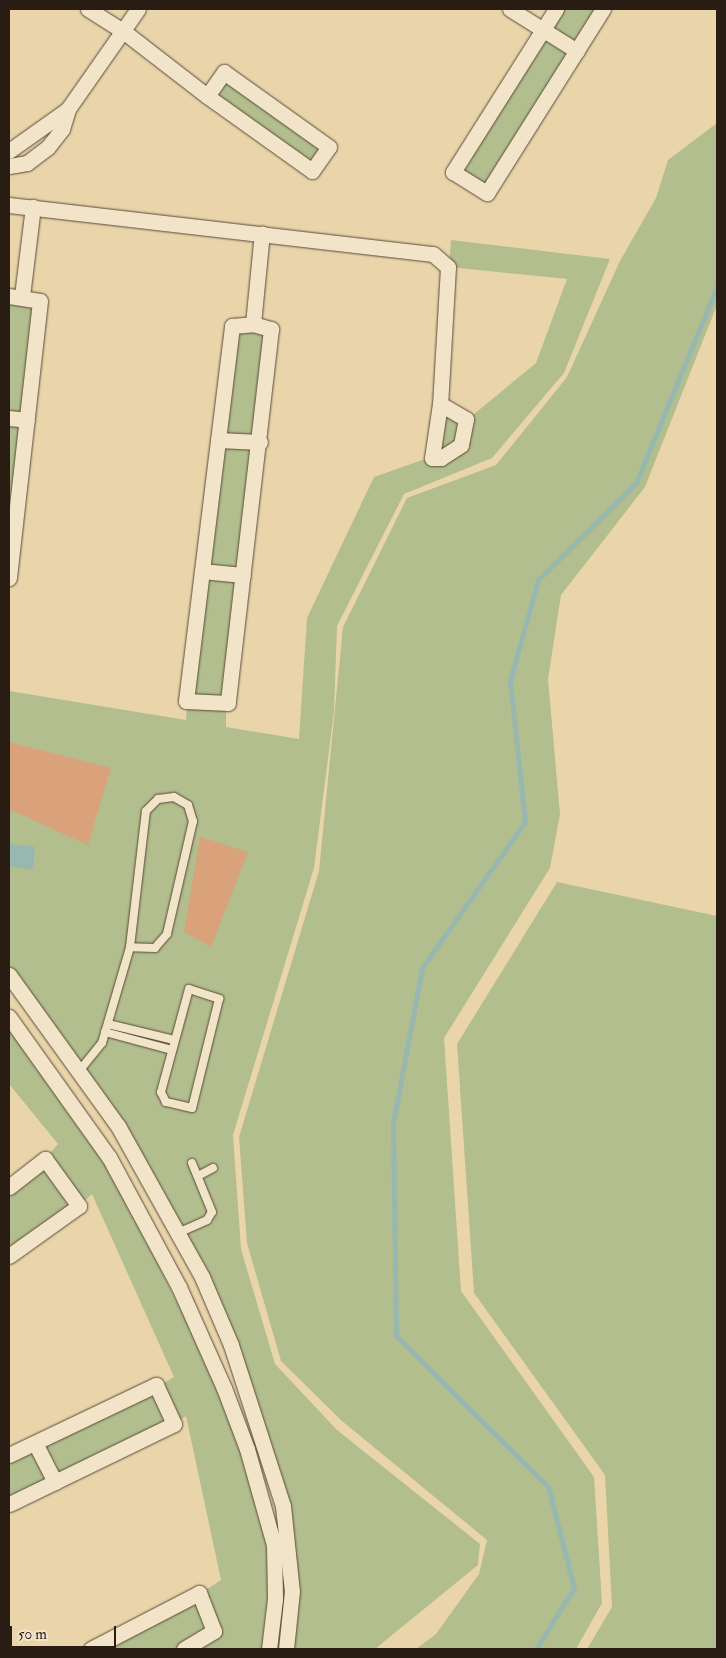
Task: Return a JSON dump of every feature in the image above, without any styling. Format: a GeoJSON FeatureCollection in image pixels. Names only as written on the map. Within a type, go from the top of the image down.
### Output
{"type":"FeatureCollection","features":[{"type":"Feature","properties":{"kind":"street"},"geometry":{"type":"LineString","coordinates":[[88,9],[123,31],[207,96],[312,171],[329,147],[224,72],[207,96]]}},
{"type":"Feature","properties":{"kind":"street"},"geometry":{"type":"LineString","coordinates":[[9,166],[27,163],[48,147],[62,129],[68,109],[138,9]]}},
{"type":"Feature","properties":{"kind":"street"},"geometry":{"type":"LineString","coordinates":[[510,9],[577,51]]}},
{"type":"Feature","properties":{"kind":"street"},"geometry":{"type":"LineString","coordinates":[[556,9],[453,172],[487,193],[603,9]]}},
{"type":"Feature","properties":{"kind":"street"},"geometry":{"type":"LineString","coordinates":[[9,151],[68,109]]}},
{"type":"Feature","properties":{"kind":"street"},"geometry":{"type":"LineString","coordinates":[[9,205],[262,233],[442,258],[448,267],[440,404]]}},
{"type":"Feature","properties":{"kind":"street"},"geometry":{"type":"LineString","coordinates":[[9,578],[11,539],[40,301],[15,296],[33,207]]}},
{"type":"Feature","properties":{"kind":"street"},"geometry":{"type":"LineString","coordinates":[[252,324],[262,233]]}},
{"type":"Feature","properties":{"kind":"street"},"geometry":{"type":"LineString","coordinates":[[252,324],[271,329],[260,442],[228,703],[186,701],[232,326],[252,324]]}},
{"type":"Feature","properties":{"kind":"street"},"geometry":{"type":"LineString","coordinates":[[9,418],[27,420]]}},
{"type":"Feature","properties":{"kind":"street"},"geometry":{"type":"LineString","coordinates":[[218,440],[260,442]]}},
{"type":"Feature","properties":{"kind":"street"},"geometry":{"type":"LineString","coordinates":[[202,571],[243,575]]}},
{"type":"Feature","properties":{"kind":"street"},"geometry":{"type":"LineString","coordinates":[[9,975],[80,1070],[118,1126],[178,1233],[230,1345],[264,1443],[290,1547],[291,1627],[286,1649]]}},
{"type":"Feature","properties":{"kind":"street"},"geometry":{"type":"LineString","coordinates":[[9,1017],[125,1187],[179,1287],[247,1449],[274,1545],[275,1599],[268,1649]]}},
{"type":"Feature","properties":{"kind":"street"},"geometry":{"type":"LineString","coordinates":[[9,1187],[45,1159],[79,1206],[9,1256]]}},
{"type":"Feature","properties":{"kind":"street"},"geometry":{"type":"LineString","coordinates":[[9,1455],[156,1385],[174,1424],[9,1504]]}},
{"type":"Feature","properties":{"kind":"street"},"geometry":{"type":"LineString","coordinates":[[36,1443],[55,1482]]}},
{"type":"Feature","properties":{"kind":"street"},"geometry":{"type":"LineString","coordinates":[[247,1449],[264,1443]]}},
{"type":"Feature","properties":{"kind":"street"},"geometry":{"type":"LineString","coordinates":[[93,1649],[198,1593],[214,1631],[184,1649]]}},
{"type":"Feature","properties":{"kind":"lane"},"geometry":{"type":"LineString","coordinates":[[80,1070],[95,1057],[106,1028],[130,947],[146,811],[158,799],[174,797],[188,805],[193,821],[167,934],[155,948],[130,947]]}},
{"type":"Feature","properties":{"kind":"lane"},"geometry":{"type":"LineString","coordinates":[[186,990],[216,994],[219,1010],[192,1108],[162,1098],[172,1050],[186,990]]}},
{"type":"Feature","properties":{"kind":"lane"},"geometry":{"type":"LineString","coordinates":[[106,1028],[174,1040]]}},
{"type":"Feature","properties":{"kind":"lane"},"geometry":{"type":"LineString","coordinates":[[106,1028],[172,1050]]}},
{"type":"Feature","properties":{"kind":"lane"},"geometry":{"type":"LineString","coordinates":[[178,1233],[208,1220],[212,1212],[192,1163]]}},
{"type":"Feature","properties":{"kind":"lane"},"geometry":{"type":"LineString","coordinates":[[198,1176],[213,1168]]}},
{"type":"Feature","properties":{"kind":"green space"},"geometry":{"type":"Polygon","coordinates":[[[563,9],[595,9],[574,42],[552,27],[563,9]]]}},
{"type":"Feature","properties":{"kind":"green space"},"geometry":{"type":"Polygon","coordinates":[[[545,36],[569,51],[484,185],[460,170],[545,36]]]}},
{"type":"Feature","properties":{"kind":"green space"},"geometry":{"type":"Polygon","coordinates":[[[224,77],[324,149],[312,166],[212,95],[224,77]]]}},
{"type":"Feature","properties":{"kind":"green space"},"geometry":{"type":"Polygon","coordinates":[[[717,123],[717,305],[645,487],[561,595],[548,679],[560,814],[550,868],[444,1038],[461,1291],[594,1477],[602,1603],[576,1649],[416,1649],[436,1634],[479,1574],[487,1540],[342,1421],[281,1361],[247,1243],[239,1137],[319,871],[343,627],[407,498],[496,465],[567,377],[620,261],[656,198],[668,160],[717,123]]]}},
{"type":"Feature","properties":{"kind":"green space"},"geometry":{"type":"Polygon","coordinates":[[[451,240],[610,259],[564,373],[492,458],[404,494],[337,626],[334,712],[314,868],[233,1135],[241,1249],[275,1364],[337,1430],[480,1544],[478,1565],[375,1649],[289,1649],[295,1591],[258,1415],[159,1192],[9,973],[9,691],[186,720],[187,703],[226,707],[226,727],[299,739],[307,618],[374,477],[462,446],[468,419],[536,363],[567,279],[449,267],[451,240]]]}},
{"type":"Feature","properties":{"kind":"green space"},"geometry":{"type":"Polygon","coordinates":[[[9,305],[34,307],[24,415],[9,414],[9,305]]]}},
{"type":"Feature","properties":{"kind":"green space"},"geometry":{"type":"Polygon","coordinates":[[[236,331],[265,334],[256,437],[223,436],[236,331]]]}},
{"type":"Feature","properties":{"kind":"green space"},"geometry":{"type":"Polygon","coordinates":[[[441,408],[462,420],[459,442],[434,456],[441,408]]]}},
{"type":"Feature","properties":{"kind":"green space"},"geometry":{"type":"Polygon","coordinates":[[[9,423],[22,424],[9,534],[9,423]]]}},
{"type":"Feature","properties":{"kind":"green space"},"geometry":{"type":"Polygon","coordinates":[[[223,446],[254,447],[239,570],[207,568],[223,446]]]}},
{"type":"Feature","properties":{"kind":"green space"},"geometry":{"type":"Polygon","coordinates":[[[206,576],[237,579],[224,699],[190,698],[206,576]]]}},
{"type":"Feature","properties":{"kind":"green space"},"geometry":{"type":"Polygon","coordinates":[[[557,882],[717,916],[717,1649],[587,1649],[612,1607],[605,1475],[474,1293],[457,1044],[557,882]]]}},
{"type":"Feature","properties":{"kind":"green space"},"geometry":{"type":"Polygon","coordinates":[[[9,1021],[106,1159],[220,1389],[263,1521],[271,1568],[262,1649],[197,1649],[216,1631],[201,1593],[221,1580],[186,1416],[176,1423],[159,1386],[174,1377],[92,1194],[80,1205],[45,1159],[58,1144],[9,1084],[9,1021]]]}},
{"type":"Feature","properties":{"kind":"green space"},"geometry":{"type":"Polygon","coordinates":[[[43,1169],[70,1205],[9,1251],[9,1196],[43,1169]]]}},
{"type":"Feature","properties":{"kind":"green space"},"geometry":{"type":"Polygon","coordinates":[[[155,1391],[170,1422],[56,1477],[41,1445],[155,1391]]]}},
{"type":"Feature","properties":{"kind":"green space"},"geometry":{"type":"Polygon","coordinates":[[[33,1450],[48,1480],[9,1500],[9,1461],[33,1450]]]}},
{"type":"Feature","properties":{"kind":"green space"},"geometry":{"type":"Polygon","coordinates":[[[197,1598],[210,1631],[179,1649],[96,1649],[197,1598]]]}},
{"type":"Feature","properties":{"kind":"water"},"geometry":{"type":"Polygon","coordinates":[[[9,843],[35,847],[33,870],[9,866],[9,843]]]}},
{"type":"Feature","properties":{"kind":"building"},"geometry":{"type":"Polygon","coordinates":[[[9,742],[111,768],[88,845],[9,809],[9,742]]]}},
{"type":"Feature","properties":{"kind":"building"},"geometry":{"type":"Polygon","coordinates":[[[200,837],[248,852],[211,947],[184,932],[200,837]]]}},
{"type":"Feature","properties":{"kind":"waterway"},"geometry":{"type":"LineString","coordinates":[[536,1649],[574,1588],[548,1487],[396,1336],[393,1124],[422,968],[525,822],[510,681],[538,580],[636,483],[717,286]]}}]}
